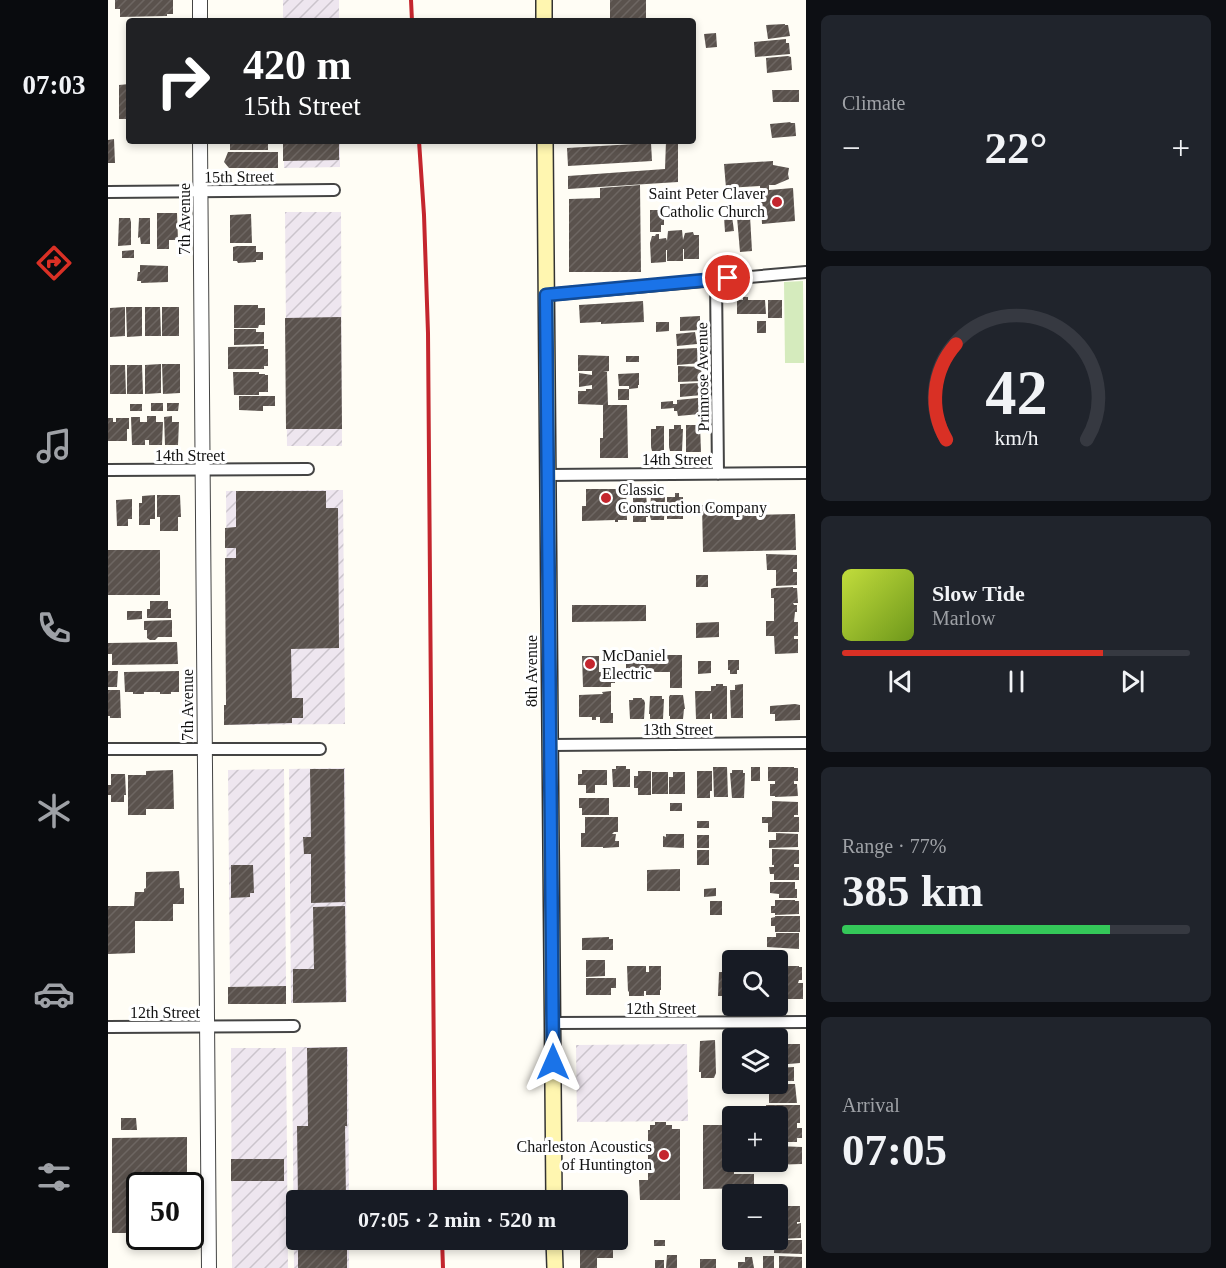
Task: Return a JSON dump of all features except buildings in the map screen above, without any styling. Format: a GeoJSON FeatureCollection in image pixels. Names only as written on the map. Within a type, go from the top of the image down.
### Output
{"type":"FeatureCollection","features":[{"type":"Feature","properties":{"kind":"main road"},"geometry":{"type":"LineString","coordinates":[[544,0],[544,18]]}},
{"type":"Feature","properties":{"kind":"main road","name":"8th Avenue"},"geometry":{"type":"LineString","coordinates":[[545,144],[554,1190]]}},
{"type":"Feature","properties":{"kind":"main road"},"geometry":{"type":"LineString","coordinates":[[554,1250],[555,1268]]}},
{"type":"Feature","properties":{"kind":"street"},"geometry":{"type":"LineString","coordinates":[[200,0],[200,18]]}},
{"type":"Feature","properties":{"kind":"street","name":"7th Avenue"},"geometry":{"type":"LineString","coordinates":[[200,144],[209,1268]]}},
{"type":"Feature","properties":{"kind":"street","name":"15th Street"},"geometry":{"type":"LineString","coordinates":[[108,192],[334,190]]}},
{"type":"Feature","properties":{"kind":"street"},"geometry":{"type":"LineString","coordinates":[[546,295],[806,272]]}},
{"type":"Feature","properties":{"kind":"street","name":"Primrose Avenue"},"geometry":{"type":"LineString","coordinates":[[716,279],[718,474]]}},
{"type":"Feature","properties":{"kind":"street","name":"14th Street"},"geometry":{"type":"LineString","coordinates":[[108,470],[308,469]]}},
{"type":"Feature","properties":{"kind":"street","name":"14th Street"},"geometry":{"type":"LineString","coordinates":[[548,475],[806,473]]}},
{"type":"Feature","properties":{"kind":"street","name":"13th Street"},"geometry":{"type":"LineString","coordinates":[[550,745],[806,743]]}},
{"type":"Feature","properties":{"kind":"street"},"geometry":{"type":"LineString","coordinates":[[108,749],[320,749]]}},
{"type":"Feature","properties":{"kind":"street","name":"12th Street"},"geometry":{"type":"LineString","coordinates":[[553,1023],[806,1022]]}},
{"type":"Feature","properties":{"kind":"street","name":"12th Street"},"geometry":{"type":"LineString","coordinates":[[108,1027],[294,1026]]}},
{"type":"Feature","properties":{"kind":"shaded area"},"geometry":{"type":"Polygon","coordinates":[[[283,0],[339,0],[339,18],[283,18],[283,0]]]}},
{"type":"Feature","properties":{"kind":"shaded area"},"geometry":{"type":"Polygon","coordinates":[[[284,144],[340,144],[340,167],[284,168],[284,144]]]}},
{"type":"Feature","properties":{"kind":"shaded area"},"geometry":{"type":"Polygon","coordinates":[[[285,212],[341,212],[342,446],[287,446],[285,212]]]}},
{"type":"Feature","properties":{"kind":"shaded area"},"geometry":{"type":"Polygon","coordinates":[[[343,490],[345,724],[228,725],[226,491],[343,490]]]}},
{"type":"Feature","properties":{"kind":"shaded area"},"geometry":{"type":"Polygon","coordinates":[[[345,768],[347,1002],[291,1003],[289,769],[345,768]]]}},
{"type":"Feature","properties":{"kind":"shaded area"},"geometry":{"type":"Polygon","coordinates":[[[284,769],[286,986],[230,987],[228,770],[284,769]]]}},
{"type":"Feature","properties":{"kind":"shaded area"},"geometry":{"type":"Polygon","coordinates":[[[687,1044],[688,1121],[577,1122],[576,1045],[687,1044]]]}},
{"type":"Feature","properties":{"kind":"shaded area"},"geometry":{"type":"Polygon","coordinates":[[[292,1047],[348,1047],[349,1190],[293,1190],[292,1047]]]}},
{"type":"Feature","properties":{"kind":"shaded area"},"geometry":{"type":"Polygon","coordinates":[[[231,1048],[286,1048],[286,1250],[288,1250],[288,1268],[232,1268],[231,1048]]]}},
{"type":"Feature","properties":{"kind":"shaded area"},"geometry":{"type":"Polygon","coordinates":[[[294,1250],[349,1250],[349,1268],[294,1268],[294,1250]]]}},
{"type":"Feature","properties":{"kind":"green space"},"geometry":{"type":"Polygon","coordinates":[[[803,281],[804,363],[785,363],[784,282],[803,281]]]}},
{"type":"Feature","properties":{"kind":"railway"},"geometry":{"type":"LineString","coordinates":[[411,0],[412,18]]}},
{"type":"Feature","properties":{"kind":"railway"},"geometry":{"type":"LineString","coordinates":[[419,144],[428,333],[435,1190]]}},
{"type":"Feature","properties":{"kind":"railway"},"geometry":{"type":"LineString","coordinates":[[442,1250],[443,1268]]}},
{"type":"Feature","properties":{"kind":"place","name":"Saint Peter Claver Catholic Church"},"geometry":{"type":"Point","coordinates":[777,202]}},
{"type":"Feature","properties":{"kind":"place","name":"Classic Construction Company"},"geometry":{"type":"Point","coordinates":[606,498]}},
{"type":"Feature","properties":{"kind":"place","name":"McDaniel Electric"},"geometry":{"type":"Point","coordinates":[590,664]}},
{"type":"Feature","properties":{"kind":"place","name":"Charleston Acoustics of Huntington"},"geometry":{"type":"Point","coordinates":[664,1155]}},
{"type":"Feature","properties":{"kind":"route"},"geometry":{"type":"LineString","coordinates":[[553,1062],[546,295],[728,278]]}}]}
